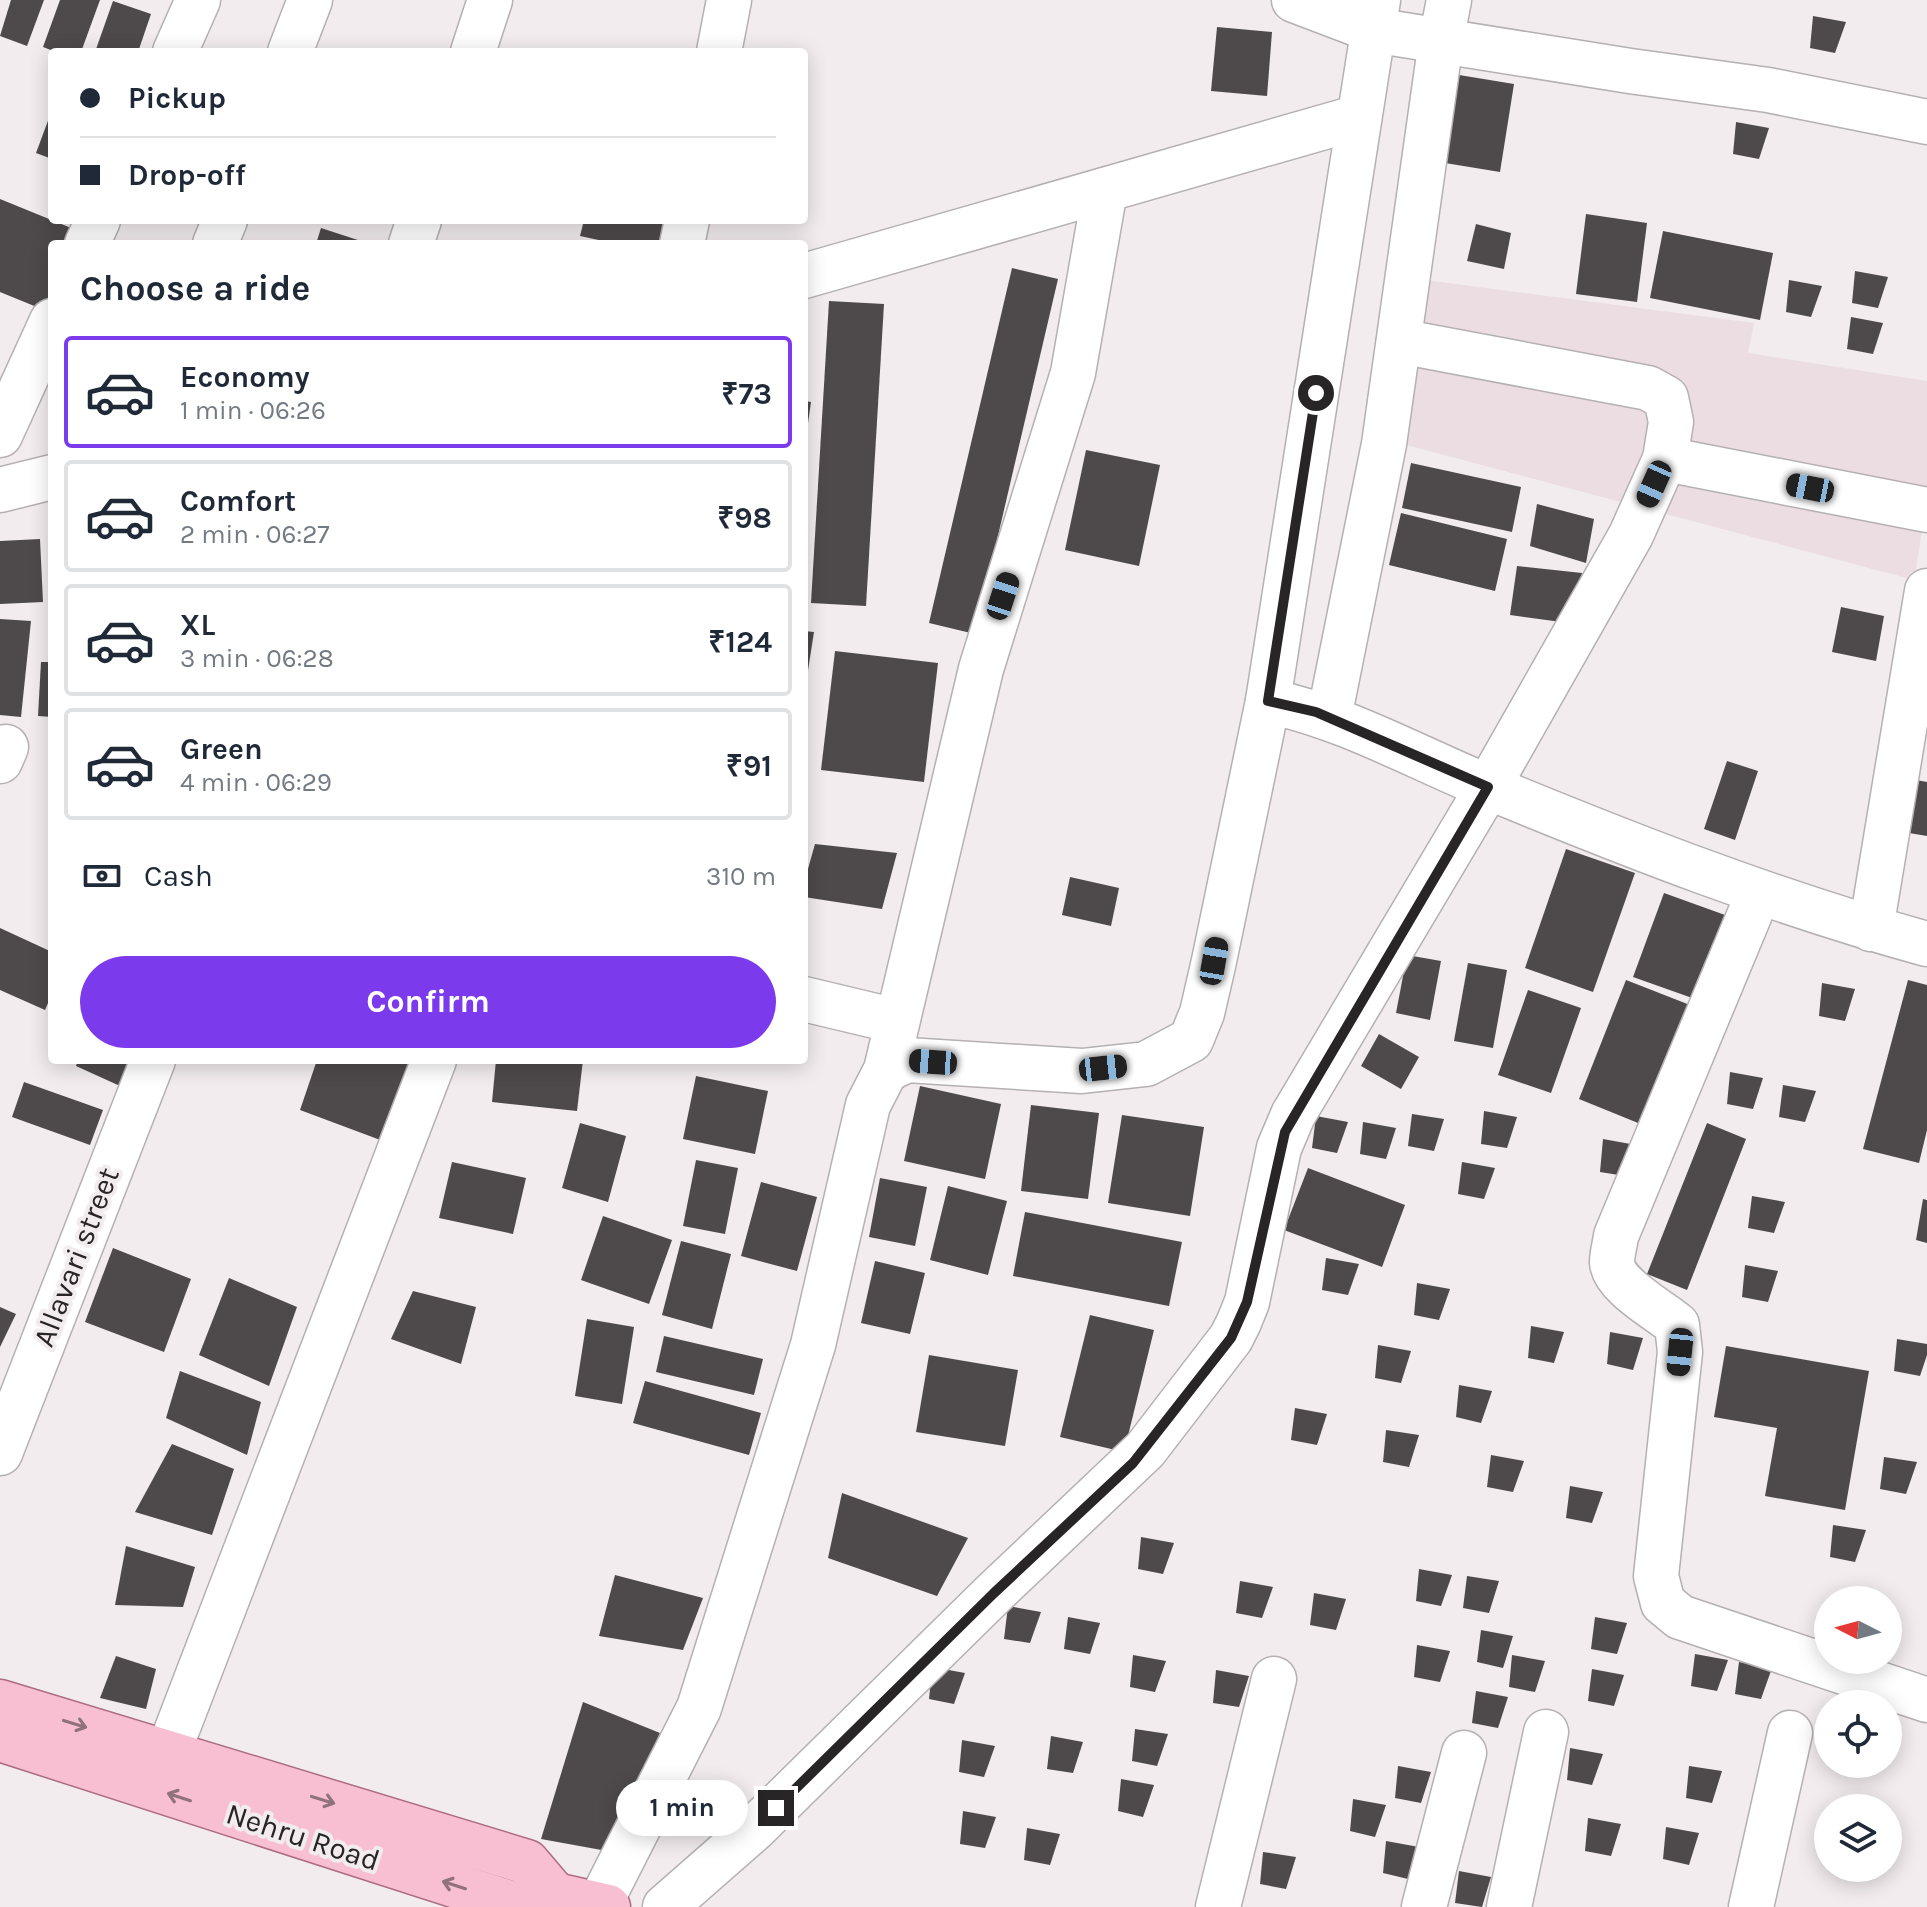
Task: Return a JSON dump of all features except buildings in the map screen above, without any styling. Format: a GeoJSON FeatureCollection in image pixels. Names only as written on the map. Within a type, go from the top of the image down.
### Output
{"type":"FeatureCollection","features":[{"type":"Feature","properties":{"kind":"main road"},"geometry":{"type":"LineString","coordinates":[[0,1702],[527,1862],[555,1895]]}},
{"type":"Feature","properties":{"kind":"main road","name":"Nehru Road"},"geometry":{"type":"LineString","coordinates":[[0,1739],[519,1906],[555,1895],[603,1906]]}},
{"type":"Feature","properties":{"kind":"street"},"geometry":{"type":"LineString","coordinates":[[292,48],[310,0]]}},
{"type":"Feature","properties":{"kind":"street"},"geometry":{"type":"LineString","coordinates":[[474,48],[490,0]]}},
{"type":"Feature","properties":{"kind":"street"},"geometry":{"type":"LineString","coordinates":[[720,48],[727,0]]}},
{"type":"Feature","properties":{"kind":"street"},"geometry":{"type":"LineString","coordinates":[[1294,0],[1927,122]]}},
{"type":"Feature","properties":{"kind":"street"},"geometry":{"type":"LineString","coordinates":[[177,48],[195,1]]}},
{"type":"Feature","properties":{"kind":"street"},"geometry":{"type":"LineString","coordinates":[[1300,709],[1359,117],[1411,24]]}},
{"type":"Feature","properties":{"kind":"street"},"geometry":{"type":"LineString","coordinates":[[886,1070],[907,1060],[1082,1071],[1146,1064],[1191,1040],[1202,1013],[1214,961],[1300,709],[1384,444],[1399,341],[1411,24]]}},
{"type":"Feature","properties":{"kind":"street"},"geometry":{"type":"LineString","coordinates":[[808,275],[1359,117]]}},
{"type":"Feature","properties":{"kind":"street"},"geometry":{"type":"LineString","coordinates":[[603,1906],[699,1708],[813,1345],[868,1105],[886,1070],[981,669],[1073,373],[1105,190]]}},
{"type":"Feature","properties":{"kind":"street"},"geometry":{"type":"LineString","coordinates":[[0,435],[48,330]]}},
{"type":"Feature","properties":{"kind":"street"},"geometry":{"type":"LineString","coordinates":[[665,1907],[754,1829],[994,1593],[1133,1463],[1231,1338],[1247,1302],[1285,1132],[1488,787],[1631,535],[1665,459],[1671,422],[1666,398],[1648,388],[1399,341]]}},
{"type":"Feature","properties":{"kind":"street"},"geometry":{"type":"LineString","coordinates":[[1665,459],[1927,510]]}},
{"type":"Feature","properties":{"kind":"street"},"geometry":{"type":"LineString","coordinates":[[0,490],[48,478]]}},
{"type":"Feature","properties":{"kind":"street"},"geometry":{"type":"LineString","coordinates":[[1871,929],[1927,591]]}},
{"type":"Feature","properties":{"kind":"street"},"geometry":{"type":"LineString","coordinates":[[1300,709],[1488,787],[1759,892],[1927,944]]}},
{"type":"Feature","properties":{"kind":"street"},"geometry":{"type":"LineString","coordinates":[[1759,892],[1616,1236],[1612,1265],[1623,1287],[1656,1307],[1677,1325],[1680,1352],[1656,1576],[1663,1603],[1680,1617],[1927,1700]]}},
{"type":"Feature","properties":{"kind":"street"},"geometry":{"type":"LineString","coordinates":[[808,1000],[896,1021]]}},
{"type":"Feature","properties":{"kind":"street","name":"Allavari street"},"geometry":{"type":"LineString","coordinates":[[0,1453],[151,1064]]}},
{"type":"Feature","properties":{"kind":"street"},"geometry":{"type":"LineString","coordinates":[[168,1753],[432,1064]]}},
{"type":"Feature","properties":{"kind":"street"},"geometry":{"type":"LineString","coordinates":[[1218,1907],[1274,1679]]}},
{"type":"Feature","properties":{"kind":"street"},"geometry":{"type":"LineString","coordinates":[[1509,1907],[1546,1732]]}},
{"type":"Feature","properties":{"kind":"street"},"geometry":{"type":"LineString","coordinates":[[1751,1907],[1790,1733]]}},
{"type":"Feature","properties":{"kind":"street"},"geometry":{"type":"LineString","coordinates":[[1424,1907],[1464,1753]]}},
{"type":"Feature","properties":{"kind":"shaded area"},"geometry":{"type":"Polygon","coordinates":[[[1425,280],[1754,323],[1748,353],[1927,381],[1927,499],[1914,580],[1395,442],[1407,372],[1432,361],[1419,325],[1425,280]]]}},
{"type":"Feature","properties":{"kind":"route"},"geometry":{"type":"LineString","coordinates":[[776,1808],[994,1593],[1133,1463],[1231,1338],[1247,1302],[1285,1132],[1488,787],[1316,712],[1268,701],[1316,393]]}}]}
